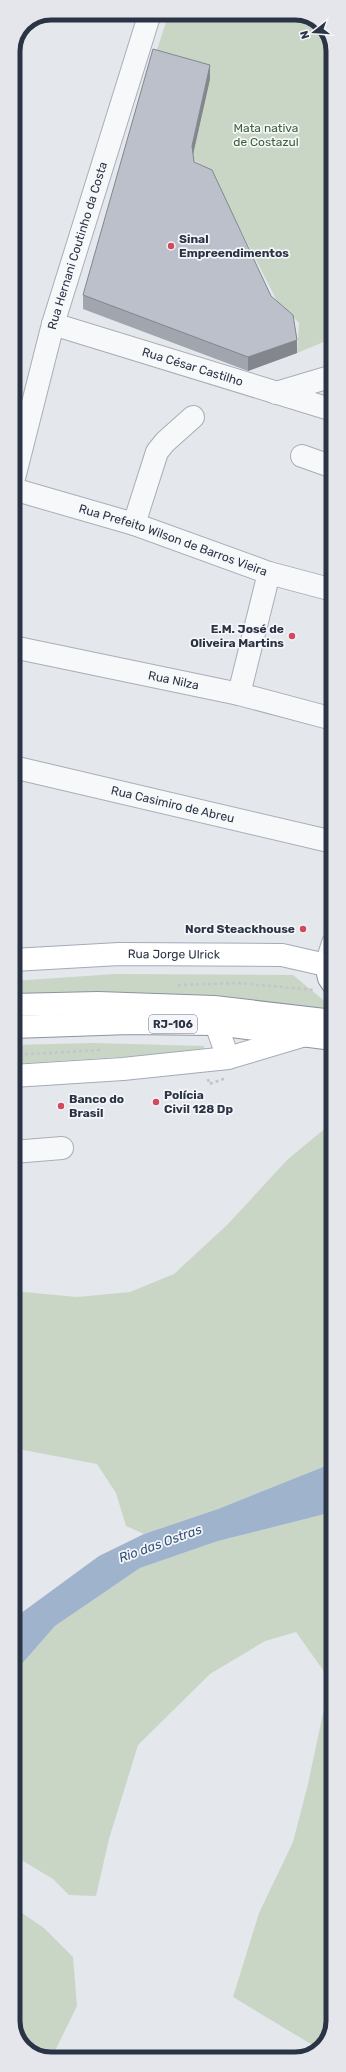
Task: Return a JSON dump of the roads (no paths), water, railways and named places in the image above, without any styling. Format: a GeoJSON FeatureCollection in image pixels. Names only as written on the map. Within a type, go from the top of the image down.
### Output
{"type":"FeatureCollection","features":[{"type":"Feature","properties":{"kind":"main road","name":"Rua Jorge Ulrick"},"geometry":{"type":"LineString","coordinates":[[20,960],[119,954],[282,955],[326,970]]}},
{"type":"Feature","properties":{"kind":"main road","name":"RJ-106"},"geometry":{"type":"LineString","coordinates":[[20,1006],[98,1003],[214,1007],[326,1020]]}},
{"type":"Feature","properties":{"kind":"main road","name":"RJ-106"},"geometry":{"type":"LineString","coordinates":[[20,1027],[130,1023],[216,1024],[326,1038]]}},
{"type":"Feature","properties":{"kind":"main road"},"geometry":{"type":"LineString","coordinates":[[216,1024],[228,1058]]}},
{"type":"Feature","properties":{"kind":"main road"},"geometry":{"type":"LineString","coordinates":[[20,1076],[123,1069],[228,1058],[302,1036]]}},
{"type":"Feature","properties":{"kind":"street","name":"Rua Hernani Coutinho da Costa"},"geometry":{"type":"LineString","coordinates":[[20,454],[53,324],[148,20]]}},
{"type":"Feature","properties":{"kind":"street","name":"Rua César Castilho"},"geometry":{"type":"LineString","coordinates":[[53,324],[326,408]]}},
{"type":"Feature","properties":{"kind":"street"},"geometry":{"type":"LineString","coordinates":[[276,393],[326,378]]}},
{"type":"Feature","properties":{"kind":"street"},"geometry":{"type":"LineString","coordinates":[[134,524],[157,452],[165,442],[193,417]]}},
{"type":"Feature","properties":{"kind":"street"},"geometry":{"type":"LineString","coordinates":[[302,456],[326,465]]}},
{"type":"Feature","properties":{"kind":"street","name":"Rua Prefeito Wilson de Barros Vieira"},"geometry":{"type":"LineString","coordinates":[[20,491],[134,524],[269,573],[326,588]]}},
{"type":"Feature","properties":{"kind":"street"},"geometry":{"type":"LineString","coordinates":[[239,694],[269,573]]}},
{"type":"Feature","properties":{"kind":"street","name":"Rua Nilza"},"geometry":{"type":"LineString","coordinates":[[20,648],[239,694],[326,717]]}},
{"type":"Feature","properties":{"kind":"street","name":"Rua Casimiro de Abreu"},"geometry":{"type":"LineString","coordinates":[[20,769],[326,840]]}},
{"type":"Feature","properties":{"kind":"street"},"geometry":{"type":"LineString","coordinates":[[20,1151],[62,1148]]}},
{"type":"Feature","properties":{"kind":"water","name":"Rio das Ostras"},"geometry":{"type":"Polygon","coordinates":[[[326,1466],[326,1514],[218,1541],[140,1568],[55,1626],[20,1666],[20,1614],[99,1556],[144,1534],[218,1509],[326,1466]]]}},
{"type":"Feature","properties":{"kind":"place","name":"Sinal Empreendimentos"},"geometry":{"type":"Point","coordinates":[171,246]}},
{"type":"Feature","properties":{"kind":"place","name":"E.M. José de Oliveira Martins"},"geometry":{"type":"Point","coordinates":[292,636]}},
{"type":"Feature","properties":{"kind":"place","name":"Nord Steackhouse"},"geometry":{"type":"Point","coordinates":[303,929]}},
{"type":"Feature","properties":{"kind":"place","name":"Polícia Civil 128 Dp"},"geometry":{"type":"Point","coordinates":[156,1102]}},
{"type":"Feature","properties":{"kind":"place","name":"Banco do Brasil"},"geometry":{"type":"Point","coordinates":[61,1106]}},
{"type":"Feature","properties":{"kind":"park label","name":"Mata nativa de Costazul"},"geometry":{"type":"Point","coordinates":[266,135]}}]}
